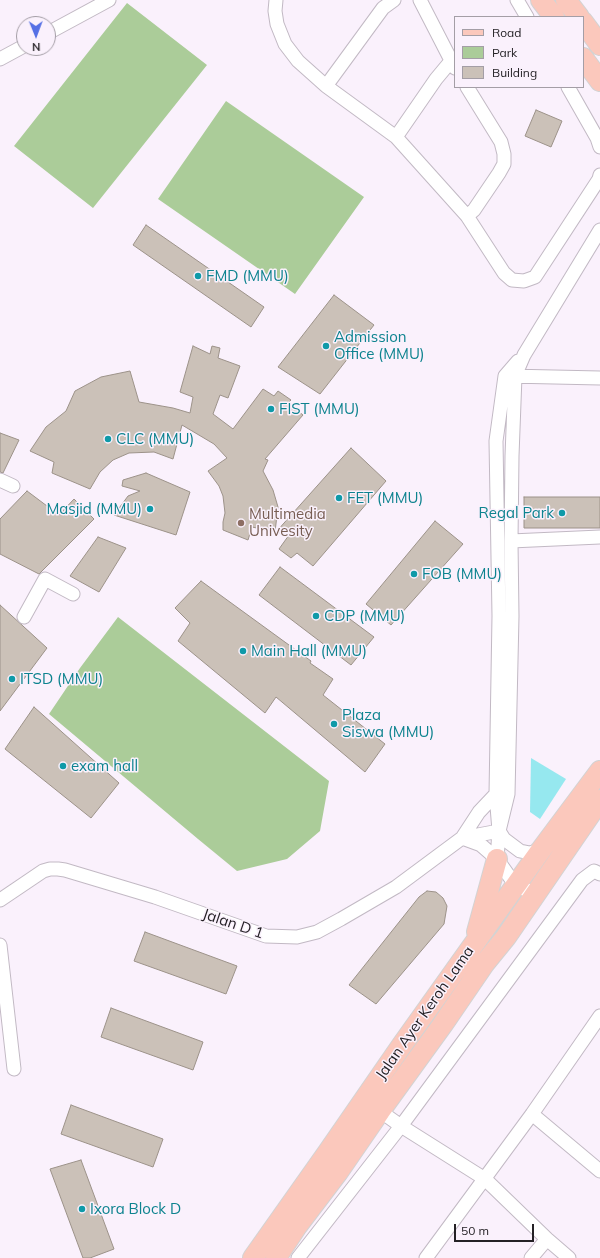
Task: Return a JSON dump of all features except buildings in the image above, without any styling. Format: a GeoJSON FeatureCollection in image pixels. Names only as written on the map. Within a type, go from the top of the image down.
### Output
{"type":"FeatureCollection","features":[{"type":"Feature","properties":{"kind":"main road"},"geometry":{"type":"LineString","coordinates":[[541,0],[553,16]]}},
{"type":"Feature","properties":{"kind":"main road"},"geometry":{"type":"LineString","coordinates":[[566,0],[578,16]]}},
{"type":"Feature","properties":{"kind":"main road"},"geometry":{"type":"LineString","coordinates":[[584,23],[598,41]]}},
{"type":"Feature","properties":{"kind":"main road"},"geometry":{"type":"LineString","coordinates":[[584,59],[600,81]]}},
{"type":"Feature","properties":{"kind":"main road","name":"Jalan Ayer Keroh Lama"},"geometry":{"type":"LineString","coordinates":[[253,1258],[402,1045],[541,850],[600,771]]}},
{"type":"Feature","properties":{"kind":"main road","name":"Jalan Ayer Keroh Lama"},"geometry":{"type":"LineString","coordinates":[[276,1258],[297,1226],[338,1172],[484,964],[506,937],[600,800]]}},
{"type":"Feature","properties":{"kind":"main road"},"geometry":{"type":"LineString","coordinates":[[473,946],[497,859]]}},
{"type":"Feature","properties":{"kind":"main road"},"geometry":{"type":"LineString","coordinates":[[328,1152],[346,1137],[365,1112],[380,1111],[378,1098],[380,1088],[401,1057],[402,1045]]}},
{"type":"Feature","properties":{"kind":"street"},"geometry":{"type":"LineString","coordinates":[[56,29],[109,0]]}},
{"type":"Feature","properties":{"kind":"street"},"geometry":{"type":"LineString","coordinates":[[276,0],[275,11],[277,24],[285,44],[298,61],[326,86],[396,137],[467,216],[504,273],[512,280],[524,281],[535,277],[599,179],[600,175]]}},
{"type":"Feature","properties":{"kind":"street"},"geometry":{"type":"LineString","coordinates":[[326,86],[382,8],[394,0]]}},
{"type":"Feature","properties":{"kind":"street"},"geometry":{"type":"LineString","coordinates":[[396,137],[436,79],[453,64],[420,0]]}},
{"type":"Feature","properties":{"kind":"street"},"geometry":{"type":"LineString","coordinates":[[517,0],[526,16]]}},
{"type":"Feature","properties":{"kind":"street"},"geometry":{"type":"LineString","coordinates":[[0,59],[16,50]]}},
{"type":"Feature","properties":{"kind":"street"},"geometry":{"type":"LineString","coordinates":[[467,216],[474,210],[499,174],[504,164],[504,154],[501,142],[468,88]]}},
{"type":"Feature","properties":{"kind":"street"},"geometry":{"type":"LineString","coordinates":[[569,88],[597,138],[600,147]]}},
{"type":"Feature","properties":{"kind":"street"},"geometry":{"type":"LineString","coordinates":[[541,850],[530,853],[520,851],[504,839],[500,831],[496,794],[499,616],[495,456],[496,441],[510,376],[600,230]]}},
{"type":"Feature","properties":{"kind":"street"},"geometry":{"type":"LineString","coordinates":[[510,376],[600,378]]}},
{"type":"Feature","properties":{"kind":"street"},"geometry":{"type":"LineString","coordinates":[[497,859],[500,831],[508,794],[512,616],[512,456],[510,376]]}},
{"type":"Feature","properties":{"kind":"street"},"geometry":{"type":"LineString","coordinates":[[0,480],[13,486]]}},
{"type":"Feature","properties":{"kind":"street"},"geometry":{"type":"LineString","coordinates":[[511,540],[600,537]]}},
{"type":"Feature","properties":{"kind":"street"},"geometry":{"type":"LineString","coordinates":[[24,617],[45,579],[73,594]]}},
{"type":"Feature","properties":{"kind":"street"},"geometry":{"type":"LineString","coordinates":[[496,794],[479,812],[462,838],[481,845],[497,859],[516,886],[534,891],[540,886]]}},
{"type":"Feature","properties":{"kind":"street","name":"Jalan D 1"},"geometry":{"type":"LineString","coordinates":[[0,900],[43,871],[58,869],[155,897],[266,936],[297,937],[317,932],[396,887],[462,838],[500,831]]}},
{"type":"Feature","properties":{"kind":"street"},"geometry":{"type":"LineString","coordinates":[[298,1258],[401,1126],[582,880],[594,871],[600,874]]}},
{"type":"Feature","properties":{"kind":"street"},"geometry":{"type":"LineString","coordinates":[[0,945],[14,1070]]}},
{"type":"Feature","properties":{"kind":"street"},"geometry":{"type":"LineString","coordinates":[[426,1258],[532,1114],[600,1016]]}},
{"type":"Feature","properties":{"kind":"street"},"geometry":{"type":"LineString","coordinates":[[380,1111],[485,1179],[546,1239],[569,1258]]}},
{"type":"Feature","properties":{"kind":"street"},"geometry":{"type":"LineString","coordinates":[[532,1114],[600,1171]]}},
{"type":"Feature","properties":{"kind":"street"},"geometry":{"type":"LineString","coordinates":[[531,1258],[546,1239]]}},
{"type":"Feature","properties":{"kind":"green space"},"geometry":{"type":"Polygon","coordinates":[[[127,3],[207,65],[93,208],[14,146],[127,3]]]}},
{"type":"Feature","properties":{"kind":"green space"},"geometry":{"type":"Polygon","coordinates":[[[226,101],[364,197],[295,294],[158,199],[226,101]]]}},
{"type":"Feature","properties":{"kind":"green space"},"geometry":{"type":"Polygon","coordinates":[[[118,617],[329,781],[320,831],[287,859],[237,871],[49,714],[80,668],[118,617]]]}},
{"type":"Feature","properties":{"kind":"water"},"geometry":{"type":"Polygon","coordinates":[[[531,758],[566,779],[540,819],[530,812],[531,758]]]}},
{"type":"Feature","properties":{"kind":"place","name":"FMD (MMU)"},"geometry":{"type":"Point","coordinates":[198,276]}},
{"type":"Feature","properties":{"kind":"place","name":"Admission Office (MMU)"},"geometry":{"type":"Point","coordinates":[326,346]}},
{"type":"Feature","properties":{"kind":"place","name":"FIST (MMU)"},"geometry":{"type":"Point","coordinates":[271,409]}},
{"type":"Feature","properties":{"kind":"place","name":"CLC (MMU)"},"geometry":{"type":"Point","coordinates":[108,439]}},
{"type":"Feature","properties":{"kind":"place","name":"FET (MMU)"},"geometry":{"type":"Point","coordinates":[339,498]}},
{"type":"Feature","properties":{"kind":"place","name":"Masjid (MMU)"},"geometry":{"type":"Point","coordinates":[150,509]}},
{"type":"Feature","properties":{"kind":"place","name":"Regal Park"},"geometry":{"type":"Point","coordinates":[562,513]}},
{"type":"Feature","properties":{"kind":"place","name":"Multimedia Univesity"},"geometry":{"type":"Point","coordinates":[241,523]}},
{"type":"Feature","properties":{"kind":"place","name":"FOB (MMU)"},"geometry":{"type":"Point","coordinates":[414,574]}},
{"type":"Feature","properties":{"kind":"place","name":"CDP (MMU)"},"geometry":{"type":"Point","coordinates":[316,616]}},
{"type":"Feature","properties":{"kind":"place","name":"Main Hall (MMU)"},"geometry":{"type":"Point","coordinates":[243,651]}},
{"type":"Feature","properties":{"kind":"place","name":"ITSD (MMU)"},"geometry":{"type":"Point","coordinates":[12,679]}},
{"type":"Feature","properties":{"kind":"place","name":"Plaza Siswa (MMU)"},"geometry":{"type":"Point","coordinates":[334,724]}},
{"type":"Feature","properties":{"kind":"place","name":"exam hall"},"geometry":{"type":"Point","coordinates":[63,766]}},
{"type":"Feature","properties":{"kind":"place","name":"Ixora Block D"},"geometry":{"type":"Point","coordinates":[82,1209]}}]}
